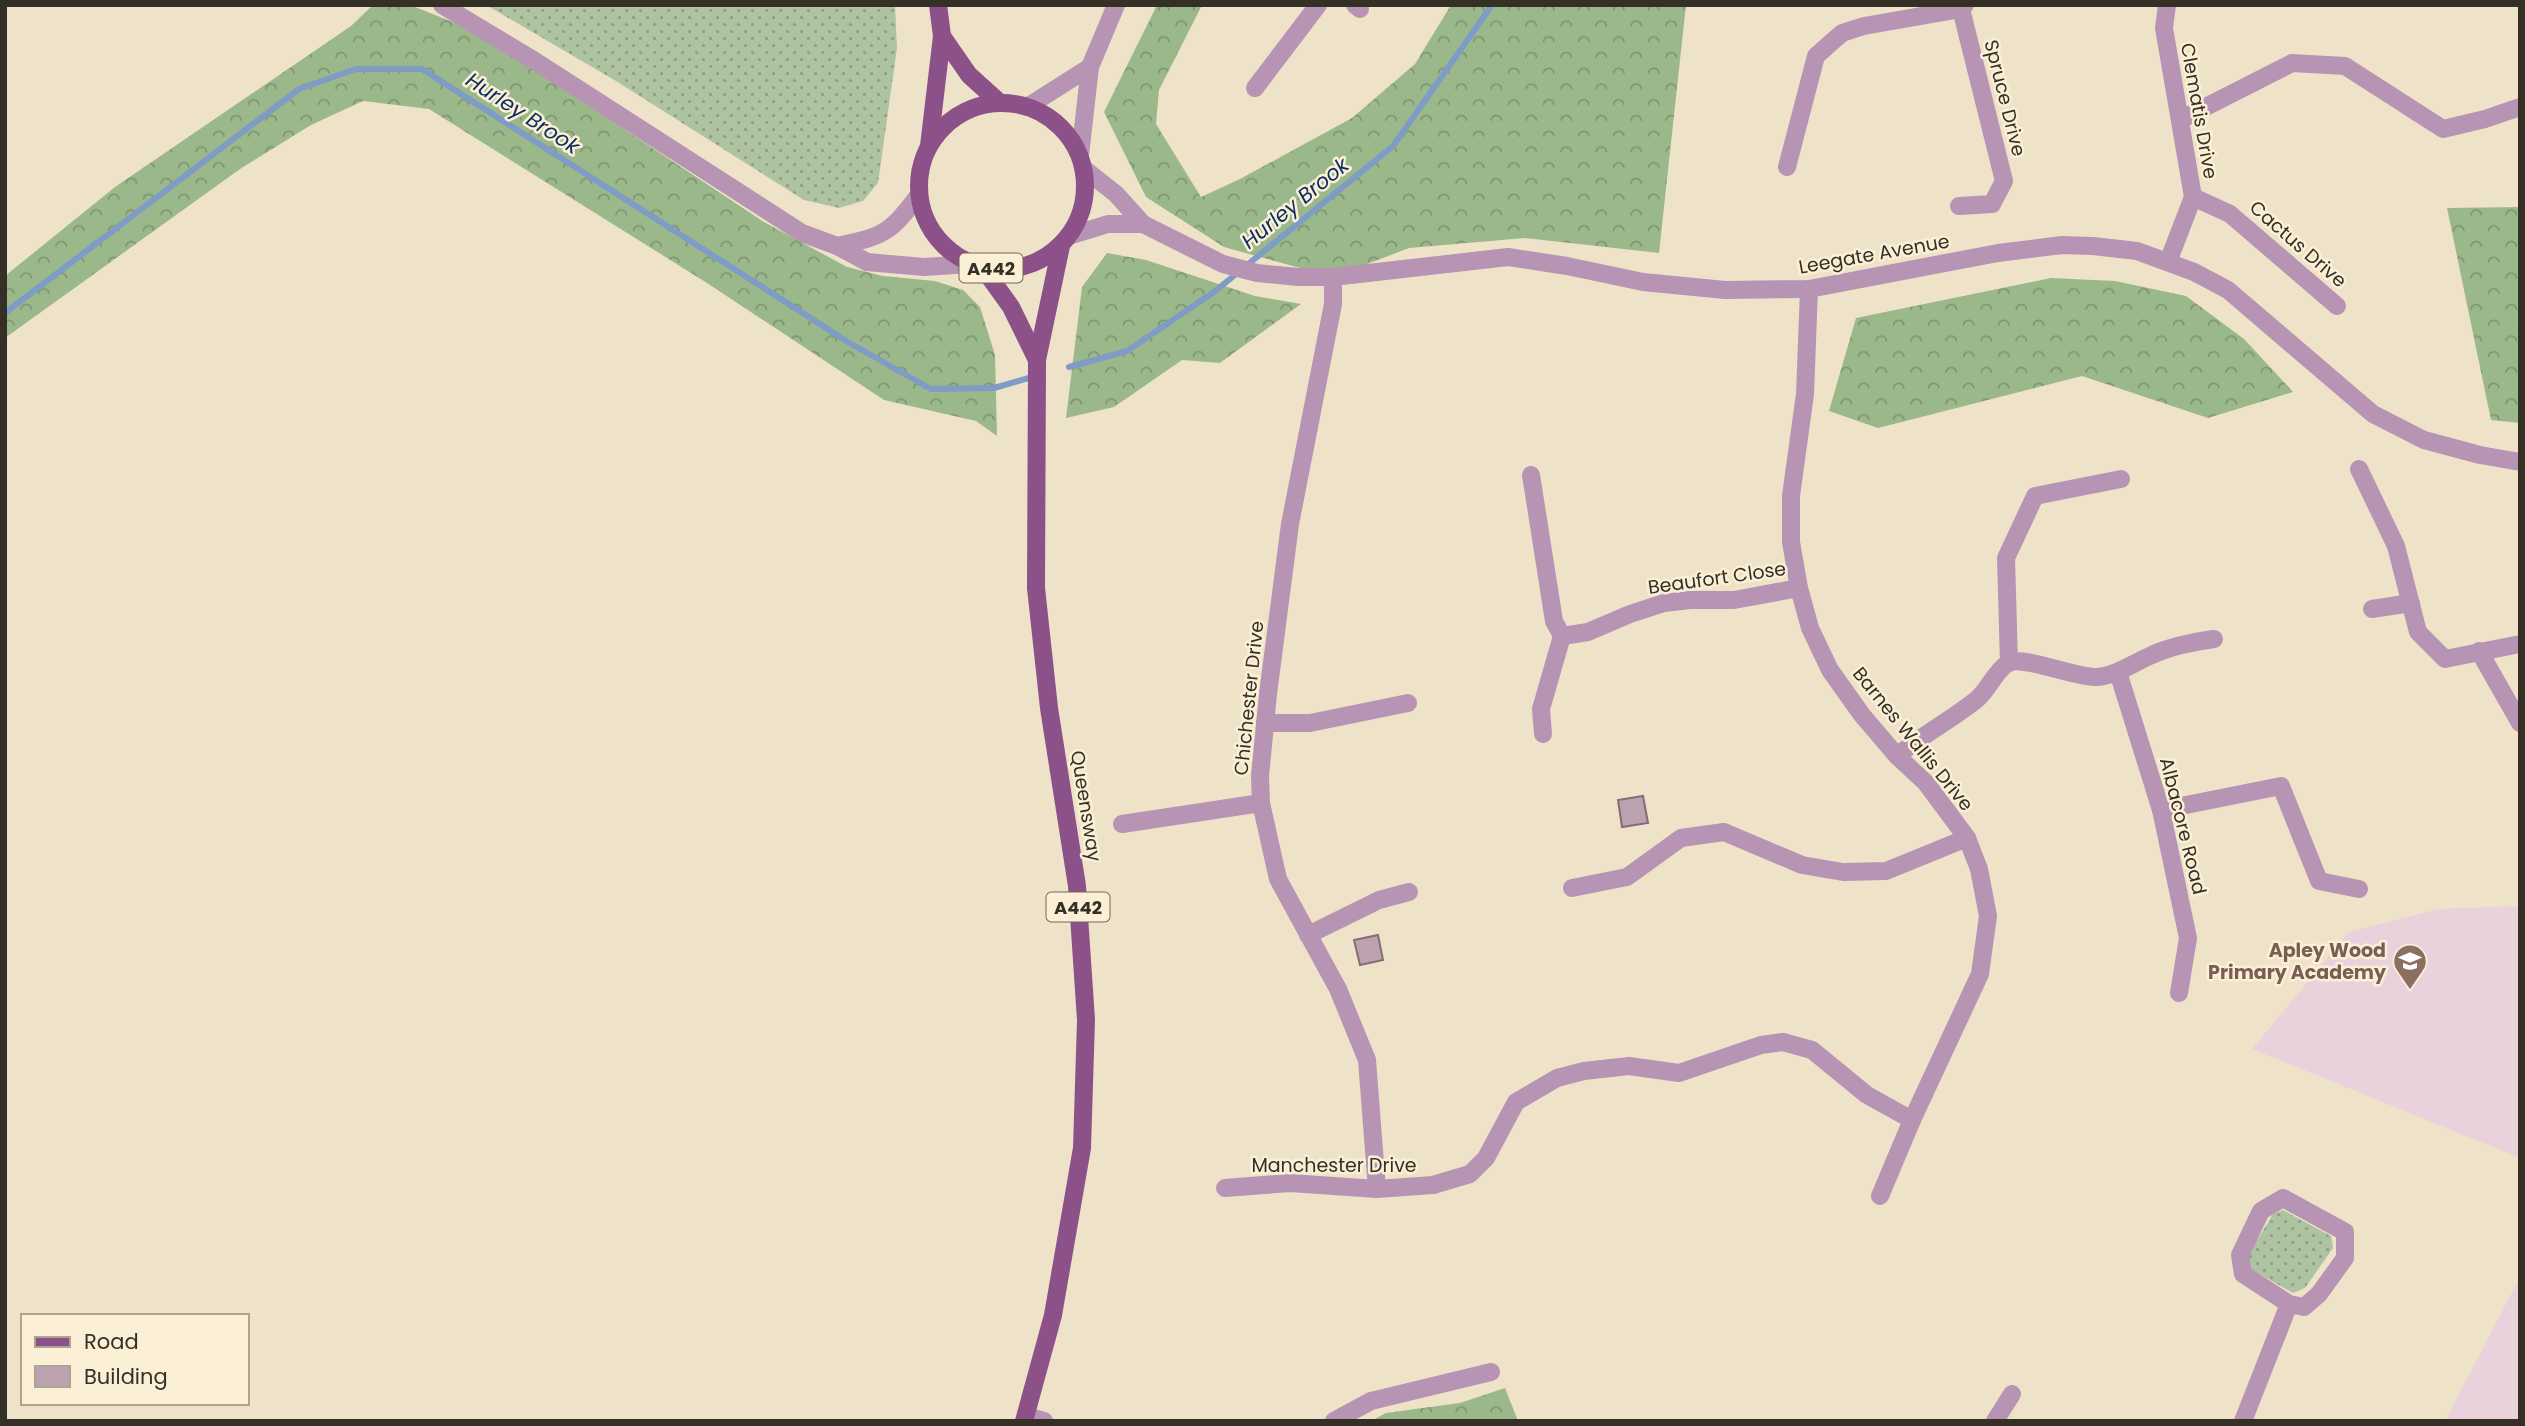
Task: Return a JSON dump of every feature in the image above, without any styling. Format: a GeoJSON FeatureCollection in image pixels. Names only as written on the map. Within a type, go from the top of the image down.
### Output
{"type":"FeatureCollection","features":[{"type":"Feature","properties":{"kind":"main road","name":"A442"},"geometry":{"type":"LineString","coordinates":[[938,5],[942,36],[929,146],[920,170],[919,195],[927,224],[945,248],[976,266],[1011,307],[1037,364]]}},
{"type":"Feature","properties":{"kind":"main road","name":"A442"},"geometry":{"type":"LineString","coordinates":[[942,36],[969,75],[1000,103]]}},
{"type":"Feature","properties":{"kind":"main road","name":"A442"},"geometry":{"type":"LineString","coordinates":[[929,146],[947,124],[972,108],[1000,103],[1027,107],[1049,117],[1067,134],[1081,162],[1085,191],[1083,203],[1080,215],[1065,241],[1037,364]]}},
{"type":"Feature","properties":{"kind":"main road","name":"A442"},"geometry":{"type":"LineString","coordinates":[[976,266],[1011,270],[1038,262],[1065,241]]}},
{"type":"Feature","properties":{"kind":"main road","name":"Queensway"},"geometry":{"type":"LineString","coordinates":[[1025,1418],[1053,1315],[1082,1148],[1086,1020],[1077,886],[1049,708],[1036,588],[1037,364]]}},
{"type":"Feature","properties":{"kind":"street"},"geometry":{"type":"LineString","coordinates":[[442,5],[535,61],[802,233],[837,246],[867,262],[924,267],[976,266]]}},
{"type":"Feature","properties":{"kind":"street"},"geometry":{"type":"LineString","coordinates":[[1081,162],[1090,67],[1116,5]]}},
{"type":"Feature","properties":{"kind":"street"},"geometry":{"type":"LineString","coordinates":[[1255,88],[1318,5]]}},
{"type":"Feature","properties":{"kind":"street","name":"Clematis Drive"},"geometry":{"type":"LineString","coordinates":[[2167,5],[2164,29],[2193,197],[2168,262]]}},
{"type":"Feature","properties":{"kind":"street"},"geometry":{"type":"LineString","coordinates":[[1787,167],[1816,56],[1842,33],[1864,26],[1963,7]]}},
{"type":"Feature","properties":{"kind":"street","name":"Spruce Drive"},"geometry":{"type":"LineString","coordinates":[[1959,206],[1992,204],[2004,181],[1963,7]]}},
{"type":"Feature","properties":{"kind":"street"},"geometry":{"type":"LineString","coordinates":[[2180,120],[2292,64],[2345,66],[2443,129],[2520,107]]}},
{"type":"Feature","properties":{"kind":"street"},"geometry":{"type":"LineString","coordinates":[[1027,107],[1090,67]]}},
{"type":"Feature","properties":{"kind":"street","name":"Leegate Avenue"},"geometry":{"type":"LineString","coordinates":[[1081,162],[1116,194],[1143,224],[1228,265],[1257,273],[1333,277],[1508,257],[1643,282],[1726,290],[1809,289],[1998,253],[2062,245],[2137,251],[2194,272],[2228,290],[2373,414],[2424,440],[2480,455],[2520,462]]}},
{"type":"Feature","properties":{"kind":"street"},"geometry":{"type":"LineString","coordinates":[[837,246],[874,238],[896,225],[919,195]]}},
{"type":"Feature","properties":{"kind":"street","name":"Cactus Drive"},"geometry":{"type":"LineString","coordinates":[[2193,197],[2230,214],[2337,306]]}},
{"type":"Feature","properties":{"kind":"street","name":"Leegate Avenue"},"geometry":{"type":"LineString","coordinates":[[1065,241],[1108,224],[1143,224]]}},
{"type":"Feature","properties":{"kind":"street","name":"Chichester Drive"},"geometry":{"type":"LineString","coordinates":[[1333,277],[1334,304],[1290,524],[1265,723],[1260,776],[1261,803],[1278,879],[1338,989],[1367,1060],[1377,1189]]}},
{"type":"Feature","properties":{"kind":"street","name":"Barnes Wallis Drive"},"geometry":{"type":"LineString","coordinates":[[1809,289],[1805,394],[1791,496],[1791,542],[1799,588],[1810,628],[1829,670],[1862,715],[1897,756],[1926,783],[1967,838],[1979,869],[1988,916],[1980,974],[1912,1119],[1880,1196]]}},
{"type":"Feature","properties":{"kind":"street"},"geometry":{"type":"LineString","coordinates":[[2359,470],[2396,546],[2418,632],[2445,659],[2520,644]]}},
{"type":"Feature","properties":{"kind":"street"},"geometry":{"type":"LineString","coordinates":[[1531,475],[1554,621],[1562,636],[1541,709],[1543,734]]}},
{"type":"Feature","properties":{"kind":"street"},"geometry":{"type":"LineString","coordinates":[[2009,663],[2006,558],[2035,496],[2121,480]]}},
{"type":"Feature","properties":{"kind":"street","name":"Beaufort Close"},"geometry":{"type":"LineString","coordinates":[[1562,636],[1588,632],[1664,603],[1734,600],[1799,588]]}},
{"type":"Feature","properties":{"kind":"street"},"geometry":{"type":"LineString","coordinates":[[2372,609],[2411,603]]}},
{"type":"Feature","properties":{"kind":"street"},"geometry":{"type":"LineString","coordinates":[[1897,756],[1979,698],[1994,677],[2009,663],[2021,661],[2098,677],[2118,672],[2154,653],[2183,644],[2214,639]]}},
{"type":"Feature","properties":{"kind":"street"},"geometry":{"type":"LineString","coordinates":[[2479,652],[2520,723]]}},
{"type":"Feature","properties":{"kind":"street","name":"Albacore Road"},"geometry":{"type":"LineString","coordinates":[[2118,672],[2161,810],[2188,938],[2179,993]]}},
{"type":"Feature","properties":{"kind":"street"},"geometry":{"type":"LineString","coordinates":[[1265,723],[1310,723],[1408,703]]}},
{"type":"Feature","properties":{"kind":"street"},"geometry":{"type":"LineString","coordinates":[[2161,810],[2281,786],[2319,881],[2359,889]]}},
{"type":"Feature","properties":{"kind":"street"},"geometry":{"type":"LineString","coordinates":[[1122,824],[1261,803]]}},
{"type":"Feature","properties":{"kind":"street"},"geometry":{"type":"LineString","coordinates":[[1572,888],[1627,877],[1681,838],[1713,833],[1724,832],[1802,864],[1843,872],[1886,871],[1967,838]]}},
{"type":"Feature","properties":{"kind":"street"},"geometry":{"type":"LineString","coordinates":[[1308,935],[1379,900],[1409,892]]}},
{"type":"Feature","properties":{"kind":"street","name":"Manchester Drive"},"geometry":{"type":"LineString","coordinates":[[1225,1188],[1290,1183],[1377,1189],[1433,1185],[1470,1174],[1486,1158],[1516,1102],[1557,1078],[1584,1071],[1629,1066],[1679,1073],[1761,1045],[1783,1042],[1812,1050],[1867,1095],[1912,1119]]}},
{"type":"Feature","properties":{"kind":"street"},"geometry":{"type":"LineString","coordinates":[[2283,1198],[2345,1232],[2345,1258],[2319,1294],[2304,1307],[2289,1304],[2243,1274],[2240,1255],[2261,1211],[2283,1198]]}},
{"type":"Feature","properties":{"kind":"street"},"geometry":{"type":"LineString","coordinates":[[2243,1421],[2289,1304]]}},
{"type":"Feature","properties":{"kind":"street"},"geometry":{"type":"LineString","coordinates":[[1334,1421],[1371,1401],[1490,1372]]}},
{"type":"Feature","properties":{"kind":"street"},"geometry":{"type":"LineString","coordinates":[[1995,1421],[2012,1394]]}},
{"type":"Feature","properties":{"kind":"street"},"geometry":{"type":"LineString","coordinates":[[1025,1418],[1044,1421]]}},
{"type":"Feature","properties":{"kind":"shaded area","name":"Apley Wood Primary Academy"},"geometry":{"type":"Polygon","coordinates":[[[2520,906],[2520,1158],[2252,1049],[2349,932],[2438,909],[2520,906]]]}},
{"type":"Feature","properties":{"kind":"shaded area"},"geometry":{"type":"Polygon","coordinates":[[[2520,1277],[2520,1421],[2445,1421],[2520,1277]]]}},
{"type":"Feature","properties":{"kind":"green space"},"geometry":{"type":"Polygon","coordinates":[[[373,5],[410,5],[478,32],[764,222],[847,267],[883,276],[935,281],[963,290],[980,307],[995,355],[997,436],[976,421],[884,400],[707,283],[429,109],[363,101],[311,125],[240,169],[5,338],[5,276],[115,187],[351,26],[373,5]]]}},
{"type":"Feature","properties":{"kind":"green space"},"geometry":{"type":"Polygon","coordinates":[[[486,5],[895,5],[897,48],[878,183],[863,201],[839,208],[804,200],[616,81],[486,5]]]}},
{"type":"Feature","properties":{"kind":"green space"},"geometry":{"type":"Polygon","coordinates":[[[1157,5],[1202,5],[1159,90],[1156,124],[1201,197],[1240,179],[1352,118],[1415,64],[1451,5],[1686,5],[1659,253],[1525,238],[1409,248],[1333,277],[1224,247],[1146,197],[1104,112],[1157,5]]]}},
{"type":"Feature","properties":{"kind":"green space"},"geometry":{"type":"Polygon","coordinates":[[[2520,207],[2520,423],[2491,420],[2447,208],[2520,207]]]}},
{"type":"Feature","properties":{"kind":"green space"},"geometry":{"type":"Polygon","coordinates":[[[1107,253],[1146,260],[1255,296],[1301,304],[1220,363],[1182,360],[1114,407],[1066,418],[1082,287],[1107,253]]]}},
{"type":"Feature","properties":{"kind":"green space"},"geometry":{"type":"Polygon","coordinates":[[[2051,278],[2115,281],[2186,296],[2244,339],[2293,392],[2208,418],[2082,376],[1878,428],[1829,411],[1856,318],[2051,278]]]}},
{"type":"Feature","properties":{"kind":"green space"},"geometry":{"type":"Polygon","coordinates":[[[2283,1210],[2331,1236],[2333,1248],[2305,1288],[2293,1293],[2251,1269],[2247,1257],[2273,1214],[2283,1210]]]}},
{"type":"Feature","properties":{"kind":"green space"},"geometry":{"type":"Polygon","coordinates":[[[1505,1388],[1518,1421],[1371,1421],[1386,1413],[1460,1403],[1505,1388]]]}},
{"type":"Feature","properties":{"kind":"building"},"geometry":{"type":"Polygon","coordinates":[[[1643,796],[1648,823],[1622,827],[1618,800],[1643,796]]]}},
{"type":"Feature","properties":{"kind":"building"},"geometry":{"type":"Polygon","coordinates":[[[1378,935],[1383,960],[1360,965],[1354,940],[1378,935]]]}},
{"type":"Feature","properties":{"kind":"waterway","name":"Hurley Brook"},"geometry":{"type":"LineString","coordinates":[[1069,367],[1127,351],[1214,292],[1393,146],[1492,5]]}},
{"type":"Feature","properties":{"kind":"waterway","name":"Hurley Brook"},"geometry":{"type":"LineString","coordinates":[[5,313],[299,89],[356,69],[422,69],[848,342],[931,389],[994,388],[1036,376]]}},
{"type":"Feature","properties":{"kind":"place","name":"Apley Wood Primary Academy"},"geometry":{"type":"Point","coordinates":[2410,991]}}]}
